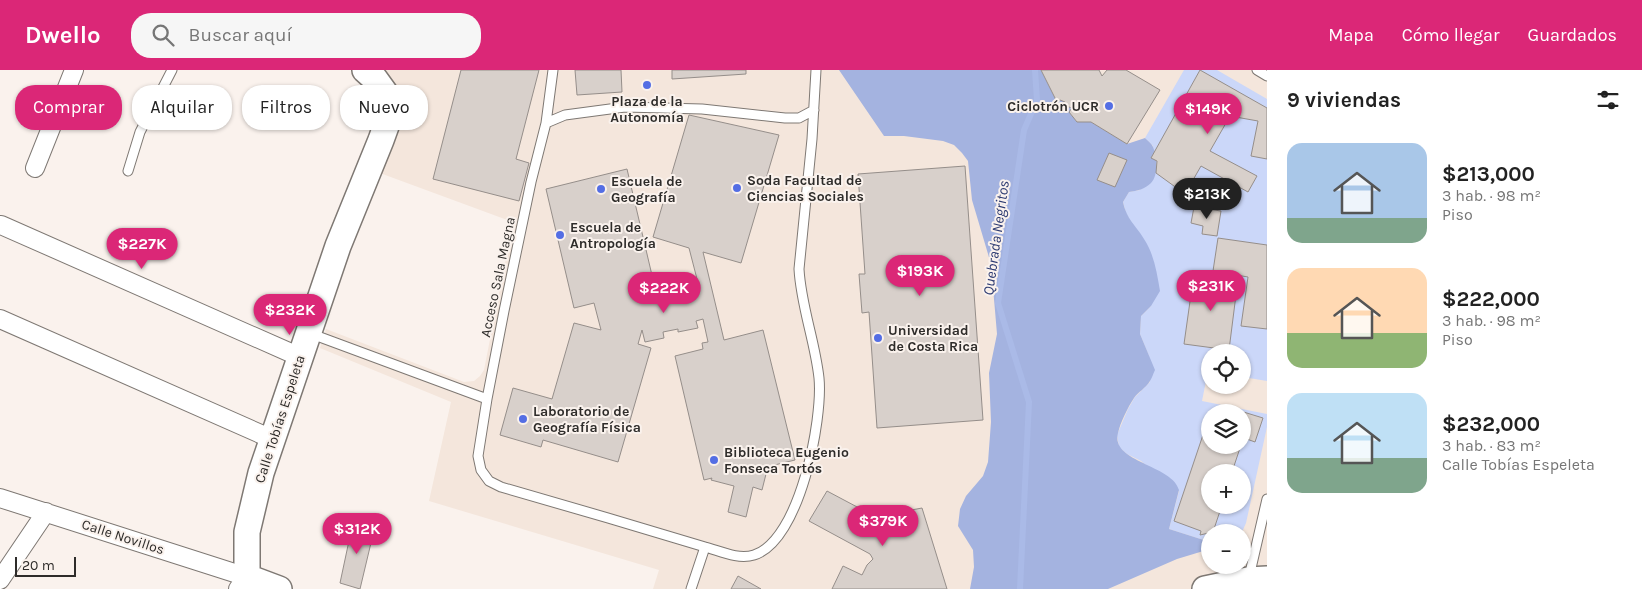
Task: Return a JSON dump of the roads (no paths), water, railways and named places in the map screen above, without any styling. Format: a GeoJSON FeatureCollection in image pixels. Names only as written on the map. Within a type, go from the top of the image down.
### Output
{"type":"FeatureCollection","features":[{"type":"Feature","properties":{"kind":"street"},"geometry":{"type":"LineString","coordinates":[[35,168],[74,70]]}},
{"type":"Feature","properties":{"kind":"street","name":"Calle Tobías Espeleta"},"geometry":{"type":"LineString","coordinates":[[242,583],[247,532],[261,473],[338,246],[390,115],[388,97],[375,79],[365,70]]}},
{"type":"Feature","properties":{"kind":"street"},"geometry":{"type":"LineString","coordinates":[[1,225],[300,357]]}},
{"type":"Feature","properties":{"kind":"street"},"geometry":{"type":"LineString","coordinates":[[0,319],[272,439]]}},
{"type":"Feature","properties":{"kind":"street","name":"Calle Novillos"},"geometry":{"type":"LineString","coordinates":[[0,498],[46,512],[242,583]]}},
{"type":"Feature","properties":{"kind":"street"},"geometry":{"type":"LineString","coordinates":[[0,580],[46,512]]}},
{"type":"Feature","properties":{"kind":"street"},"geometry":{"type":"LineString","coordinates":[[1205,589],[1257,579]]}},
{"type":"Feature","properties":{"kind":"street"},"geometry":{"type":"LineString","coordinates":[[242,583],[279,589]]}},
{"type":"Feature","properties":{"kind":"lane"},"geometry":{"type":"LineString","coordinates":[[128,171],[140,132],[172,70]]}},
{"type":"Feature","properties":{"kind":"lane","name":"Acceso Sala Magna"},"geometry":{"type":"LineString","coordinates":[[553,70],[546,123],[529,191],[487,400],[478,456],[482,470],[489,481],[501,488],[705,547],[744,556],[754,555],[765,549],[776,538],[788,520],[806,476],[817,430],[820,400],[819,377],[806,307],[800,287],[799,269],[816,70]]}},
{"type":"Feature","properties":{"kind":"lane"},"geometry":{"type":"LineString","coordinates":[[1257,70],[1267,76]]}},
{"type":"Feature","properties":{"kind":"lane"},"geometry":{"type":"LineString","coordinates":[[546,123],[565,115],[625,107],[702,109],[785,118],[799,118],[814,110]]}},
{"type":"Feature","properties":{"kind":"lane"},"geometry":{"type":"LineString","coordinates":[[308,332],[487,400]]}},
{"type":"Feature","properties":{"kind":"lane"},"geometry":{"type":"LineString","coordinates":[[1257,579],[1267,499]]}},
{"type":"Feature","properties":{"kind":"lane"},"geometry":{"type":"LineString","coordinates":[[691,589],[705,547]]}},
{"type":"Feature","properties":{"kind":"waterway","name":"Quebrada Negritos"},"geometry":{"type":"LineString","coordinates":[[1020,589],[1029,402],[998,303],[1024,130],[1037,100],[1035,70]]}},
{"type":"Feature","properties":{"kind":"place","name":"Plaza de la Autonomía"},"geometry":{"type":"Point","coordinates":[647,85]}},
{"type":"Feature","properties":{"kind":"place","name":"Ciclotrón UCR"},"geometry":{"type":"Point","coordinates":[1109,106]}},
{"type":"Feature","properties":{"kind":"place","name":"Soda Facultad de Ciencias Sociales"},"geometry":{"type":"Point","coordinates":[737,188]}},
{"type":"Feature","properties":{"kind":"place","name":"Escuela de Geografía"},"geometry":{"type":"Point","coordinates":[601,189]}},
{"type":"Feature","properties":{"kind":"place","name":"Escuela de Antropología"},"geometry":{"type":"Point","coordinates":[560,235]}},
{"type":"Feature","properties":{"kind":"place","name":"Universidad de Costa Rica"},"geometry":{"type":"Point","coordinates":[878,338]}},
{"type":"Feature","properties":{"kind":"place","name":"Laboratorio de Geografía Física"},"geometry":{"type":"Point","coordinates":[523,419]}},
{"type":"Feature","properties":{"kind":"place","name":"Biblioteca Eugenio Fonseca Tortós"},"geometry":{"type":"Point","coordinates":[714,460]}}]}
